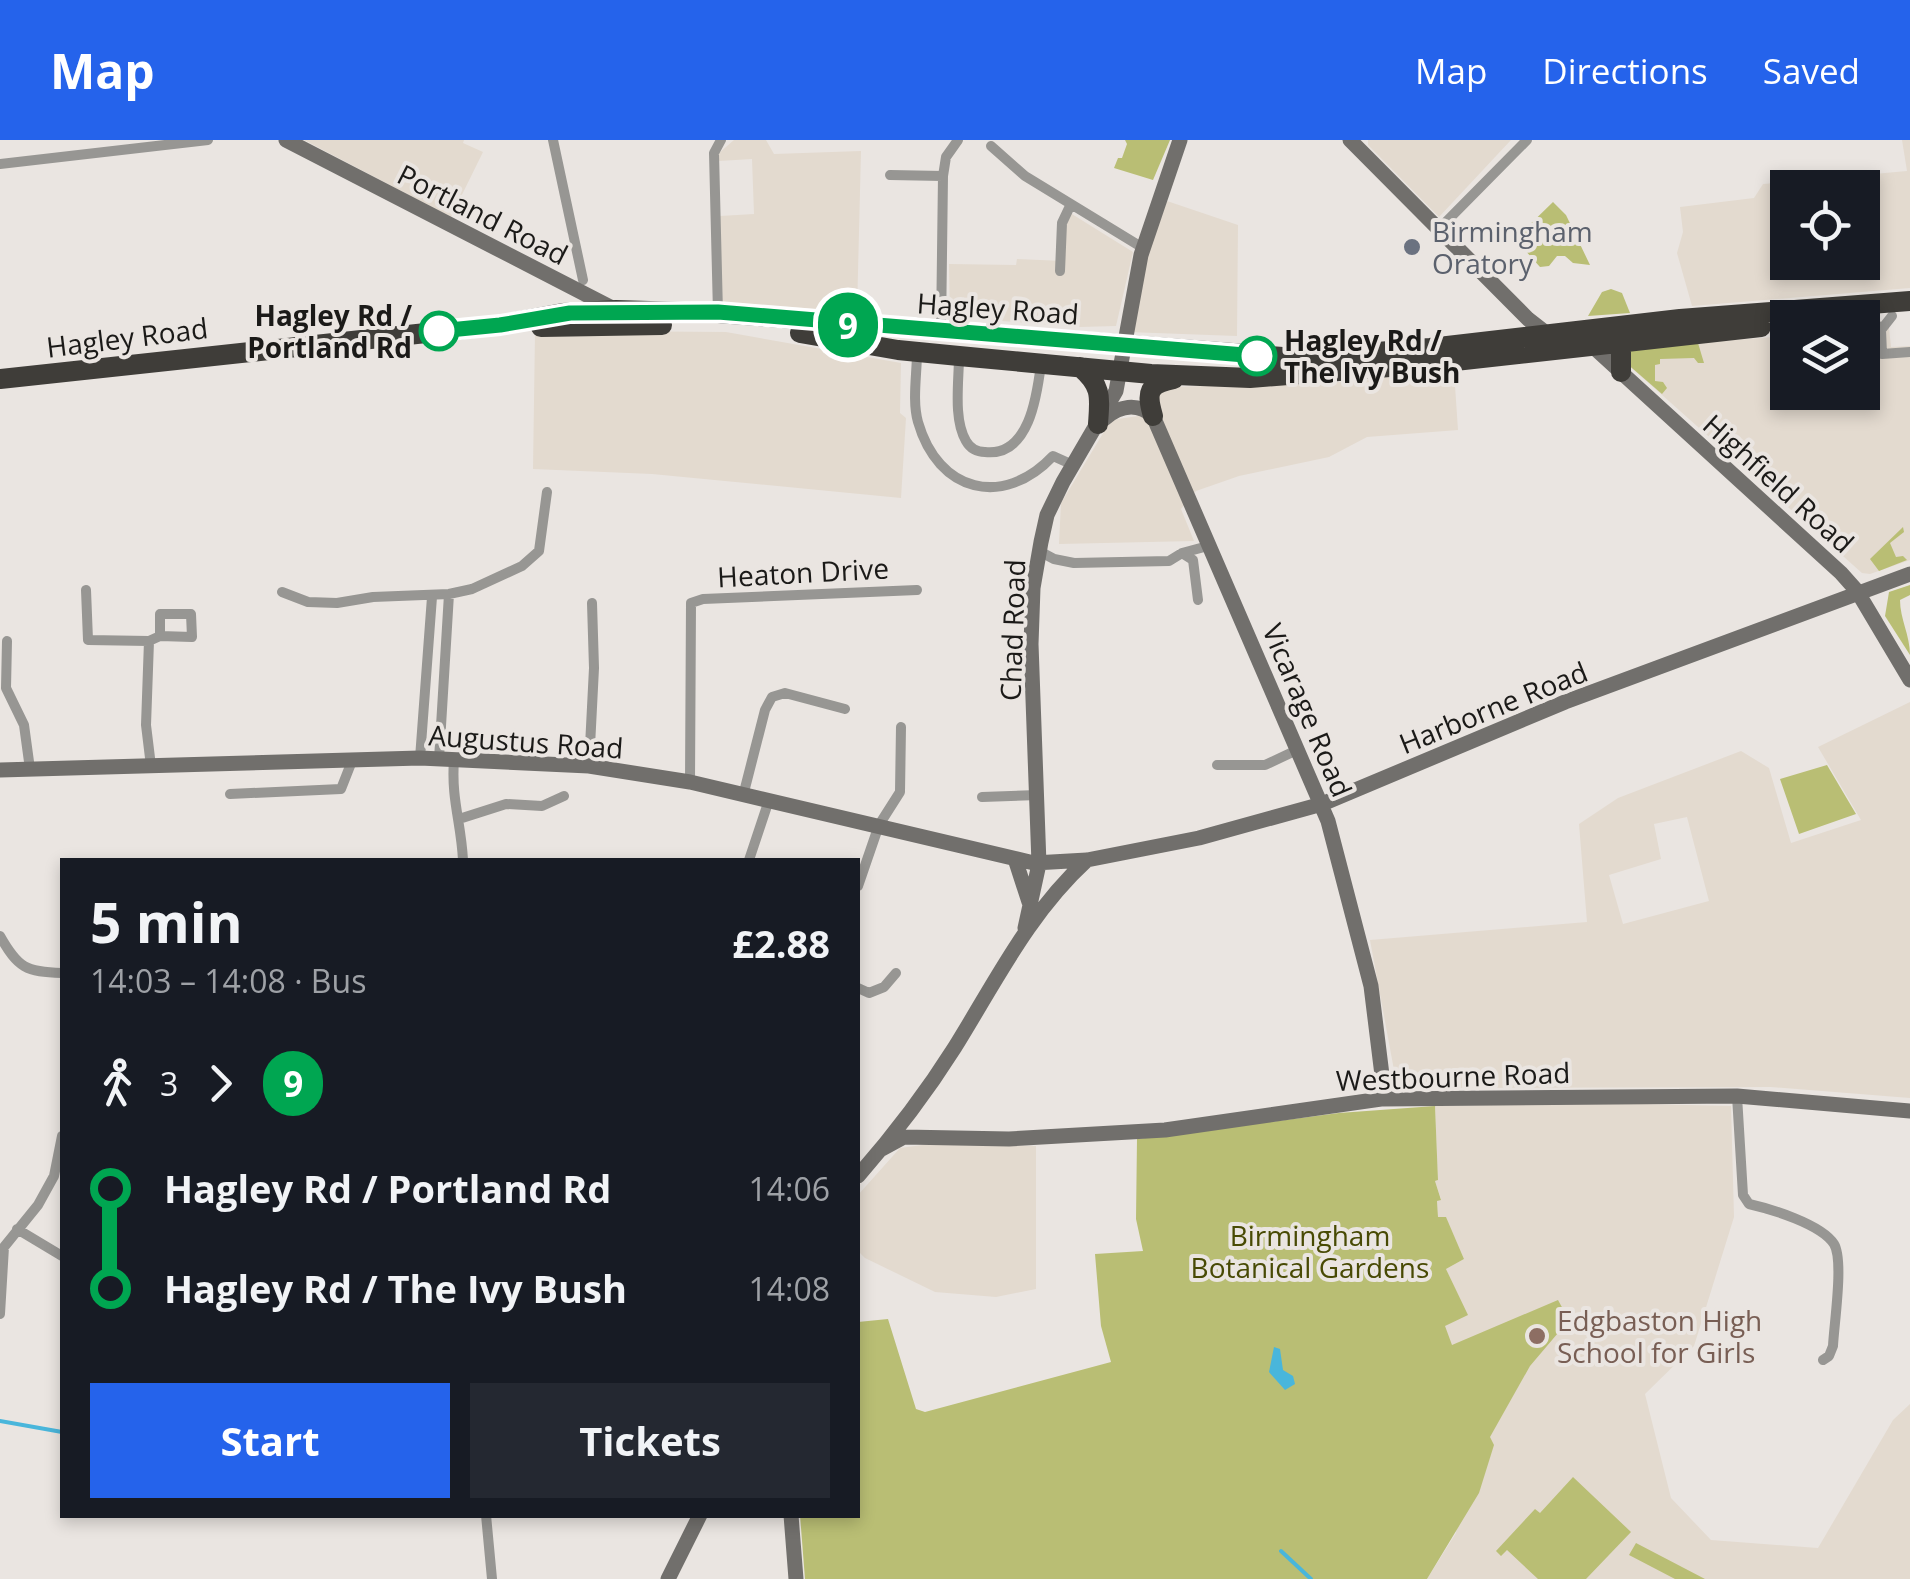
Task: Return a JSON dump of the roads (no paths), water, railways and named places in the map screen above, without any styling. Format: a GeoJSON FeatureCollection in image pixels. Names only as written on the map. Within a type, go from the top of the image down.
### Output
{"type":"FeatureCollection","features":[{"type":"Feature","properties":{"kind":"highway","name":"Hagley Road"},"geometry":{"type":"LineString","coordinates":[[500,325],[561,328],[660,324],[785,331],[917,352],[1218,378],[1551,340],[1680,318],[1910,301]]}},
{"type":"Feature","properties":{"kind":"highway","name":"Hagley Road"},"geometry":{"type":"LineString","coordinates":[[0,379],[616,310],[718,312],[1122,346],[1297,367]]}},
{"type":"Feature","properties":{"kind":"highway","name":"Hagley Road"},"geometry":{"type":"LineString","coordinates":[[1551,340],[1589,343],[1770,326]]}},
{"type":"Feature","properties":{"kind":"highway"},"geometry":{"type":"LineString","coordinates":[[944,332],[960,346],[959,356]]}},
{"type":"Feature","properties":{"kind":"highway"},"geometry":{"type":"LineString","coordinates":[[1621,372],[1624,340]]}},
{"type":"Feature","properties":{"kind":"highway"},"geometry":{"type":"LineString","coordinates":[[1122,346],[1152,360],[1197,365],[1218,378]]}},
{"type":"Feature","properties":{"kind":"highway"},"geometry":{"type":"LineString","coordinates":[[1080,367],[1094,379],[1100,396],[1098,424]]}},
{"type":"Feature","properties":{"kind":"highway"},"geometry":{"type":"LineString","coordinates":[[1152,416],[1148,395],[1151,390],[1158,382],[1186,376]]}},
{"type":"Feature","properties":{"kind":"main road","name":"Portland Road"},"geometry":{"type":"LineString","coordinates":[[286,140],[616,310],[660,324]]}},
{"type":"Feature","properties":{"kind":"main road"},"geometry":{"type":"LineString","coordinates":[[1121,372],[1122,346],[1144,248],[1180,140]]}},
{"type":"Feature","properties":{"kind":"main road"},"geometry":{"type":"LineString","coordinates":[[1350,140],[1551,340]]}},
{"type":"Feature","properties":{"kind":"main road","name":"Highfield Road"},"geometry":{"type":"LineString","coordinates":[[1589,343],[1841,573],[1857,591],[1910,680]]}},
{"type":"Feature","properties":{"kind":"main road","name":"Chad Road"},"geometry":{"type":"LineString","coordinates":[[1030,858],[1038,795],[1032,588],[1047,515],[1116,391],[1121,372]]}},
{"type":"Feature","properties":{"kind":"main road"},"geometry":{"type":"LineString","coordinates":[[1098,424],[1126,406],[1144,408],[1152,416]]}},
{"type":"Feature","properties":{"kind":"main road","name":"Vicarage Road"},"geometry":{"type":"LineString","coordinates":[[1152,416],[1322,804],[1370,986],[1382,1075],[1381,1099]]}},
{"type":"Feature","properties":{"kind":"main road","name":"Harborne Road"},"geometry":{"type":"LineString","coordinates":[[1030,858],[1087,860],[1199,838],[1322,804],[1565,702],[1910,574]]}},
{"type":"Feature","properties":{"kind":"main road","name":"Augustus Road"},"geometry":{"type":"LineString","coordinates":[[0,770],[420,758],[588,766],[690,782],[1030,858]]}},
{"type":"Feature","properties":{"kind":"main road"},"geometry":{"type":"LineString","coordinates":[[1030,858],[1030,907]]}},
{"type":"Feature","properties":{"kind":"main road"},"geometry":{"type":"LineString","coordinates":[[1025,928],[1030,907],[1030,858]]}},
{"type":"Feature","properties":{"kind":"main road"},"geometry":{"type":"LineString","coordinates":[[860,1174],[902,1130],[1025,928],[1058,886],[1087,860]]}},
{"type":"Feature","properties":{"kind":"main road","name":"Westbourne Road"},"geometry":{"type":"LineString","coordinates":[[902,1130],[1009,1139],[1165,1130],[1381,1099],[1737,1096],[1910,1111]]}},
{"type":"Feature","properties":{"kind":"main road"},"geometry":{"type":"LineString","coordinates":[[668,1579],[698,1518]]}},
{"type":"Feature","properties":{"kind":"main road"},"geometry":{"type":"LineString","coordinates":[[791,1518],[796,1579]]}},
{"type":"Feature","properties":{"kind":"street"},"geometry":{"type":"LineString","coordinates":[[0,164],[208,140]]}},
{"type":"Feature","properties":{"kind":"street"},"geometry":{"type":"LineString","coordinates":[[553,140],[583,280]]}},
{"type":"Feature","properties":{"kind":"street"},"geometry":{"type":"LineString","coordinates":[[718,312],[714,153],[721,140]]}},
{"type":"Feature","properties":{"kind":"street"},"geometry":{"type":"LineString","coordinates":[[944,332],[943,176],[946,157],[958,140]]}},
{"type":"Feature","properties":{"kind":"street"},"geometry":{"type":"LineString","coordinates":[[1438,230],[1527,140]]}},
{"type":"Feature","properties":{"kind":"street"},"geometry":{"type":"LineString","coordinates":[[991,146],[1011,166],[1144,248]]}},
{"type":"Feature","properties":{"kind":"street"},"geometry":{"type":"LineString","coordinates":[[890,175],[943,176]]}},
{"type":"Feature","properties":{"kind":"street"},"geometry":{"type":"LineString","coordinates":[[1060,271],[1062,223],[1071,204]]}},
{"type":"Feature","properties":{"kind":"street"},"geometry":{"type":"LineString","coordinates":[[1883,319],[1882,354],[1910,352]]}},
{"type":"Feature","properties":{"kind":"street"},"geometry":{"type":"LineString","coordinates":[[917,352],[917,420],[940,464],[954,476],[972,486],[990,489],[1014,485],[1053,456],[1073,466]]}},
{"type":"Feature","properties":{"kind":"street"},"geometry":{"type":"LineString","coordinates":[[959,356],[964,439],[974,450],[988,453],[1003,451],[1028,422],[1042,363]]}},
{"type":"Feature","properties":{"kind":"street"},"geometry":{"type":"LineString","coordinates":[[282,592],[308,602],[337,603],[374,596],[432,597],[472,589],[533,558],[538,551],[547,492]]}},
{"type":"Feature","properties":{"kind":"street"},"geometry":{"type":"LineString","coordinates":[[1039,551],[1054,559],[1074,562],[1168,561],[1208,546]]}},
{"type":"Feature","properties":{"kind":"street"},"geometry":{"type":"LineString","coordinates":[[1182,553],[1193,560],[1198,600]]}},
{"type":"Feature","properties":{"kind":"street"},"geometry":{"type":"LineString","coordinates":[[86,590],[88,640],[154,638],[146,725],[151,766]]}},
{"type":"Feature","properties":{"kind":"street","name":"Heaton Drive"},"geometry":{"type":"LineString","coordinates":[[690,782],[691,602],[918,590]]}},
{"type":"Feature","properties":{"kind":"street"},"geometry":{"type":"LineString","coordinates":[[448,594],[446,759],[463,858]]}},
{"type":"Feature","properties":{"kind":"street"},"geometry":{"type":"LineString","coordinates":[[420,758],[432,597]]}},
{"type":"Feature","properties":{"kind":"street"},"geometry":{"type":"LineString","coordinates":[[588,766],[594,668],[592,604]]}},
{"type":"Feature","properties":{"kind":"street"},"geometry":{"type":"LineString","coordinates":[[7,640],[6,688],[24,725],[30,769]]}},
{"type":"Feature","properties":{"kind":"street"},"geometry":{"type":"LineString","coordinates":[[743,796],[772,696],[785,693],[845,709]]}},
{"type":"Feature","properties":{"kind":"street"},"geometry":{"type":"LineString","coordinates":[[860,880],[879,826],[900,792],[900,728]]}},
{"type":"Feature","properties":{"kind":"street"},"geometry":{"type":"LineString","coordinates":[[1217,765],[1266,766],[1297,750]]}},
{"type":"Feature","properties":{"kind":"street"},"geometry":{"type":"LineString","coordinates":[[230,794],[341,789],[352,761]]}},
{"type":"Feature","properties":{"kind":"street"},"geometry":{"type":"LineString","coordinates":[[982,797],[1038,795]]}},
{"type":"Feature","properties":{"kind":"street"},"geometry":{"type":"LineString","coordinates":[[459,819],[506,804],[542,806],[564,796]]}},
{"type":"Feature","properties":{"kind":"street"},"geometry":{"type":"LineString","coordinates":[[749,858],[769,800]]}},
{"type":"Feature","properties":{"kind":"street"},"geometry":{"type":"LineString","coordinates":[[0,936],[16,962],[26,969],[60,973]]}},
{"type":"Feature","properties":{"kind":"street"},"geometry":{"type":"LineString","coordinates":[[860,989],[869,993],[884,987],[896,973]]}},
{"type":"Feature","properties":{"kind":"street"},"geometry":{"type":"LineString","coordinates":[[1737,1096],[1743,1195],[1749,1204],[1777,1210],[1827,1236],[1838,1254],[1830,1324],[1833,1346],[1824,1360]]}},
{"type":"Feature","properties":{"kind":"street"},"geometry":{"type":"LineString","coordinates":[[0,1314],[4,1247],[38,1205],[54,1176],[60,1146]]}},
{"type":"Feature","properties":{"kind":"street"},"geometry":{"type":"LineString","coordinates":[[17,1229],[60,1255]]}},
{"type":"Feature","properties":{"kind":"street"},"geometry":{"type":"LineString","coordinates":[[486,1518],[492,1579]]}},
{"type":"Feature","properties":{"kind":"water"},"geometry":{"type":"Polygon","coordinates":[[[1274,1347],[1280,1349],[1283,1370],[1293,1376],[1295,1384],[1285,1390],[1269,1372],[1274,1347]]]}},
{"type":"Feature","properties":{"kind":"waterway"},"geometry":{"type":"LineString","coordinates":[[0,1421],[60,1432]]}},
{"type":"Feature","properties":{"kind":"waterway"},"geometry":{"type":"LineString","coordinates":[[1281,1551],[1311,1579]]}},
{"type":"Feature","properties":{"kind":"place","name":"Birmingham Oratory"},"geometry":{"type":"Point","coordinates":[1412,247]}},
{"type":"Feature","properties":{"kind":"place","name":"Hagley Rd / Portland Rd"},"geometry":{"type":"Point","coordinates":[439,331]}},
{"type":"Feature","properties":{"kind":"place","name":"Hagley Rd / The Ivy Bush"},"geometry":{"type":"Point","coordinates":[1257,356]}},
{"type":"Feature","properties":{"kind":"place","name":"Edgbaston High School for Girls"},"geometry":{"type":"Point","coordinates":[1537,1336]}},
{"type":"Feature","properties":{"kind":"park label","name":"Birmingham Botanical Gardens"},"geometry":{"type":"Point","coordinates":[1310,1251]}}]}
